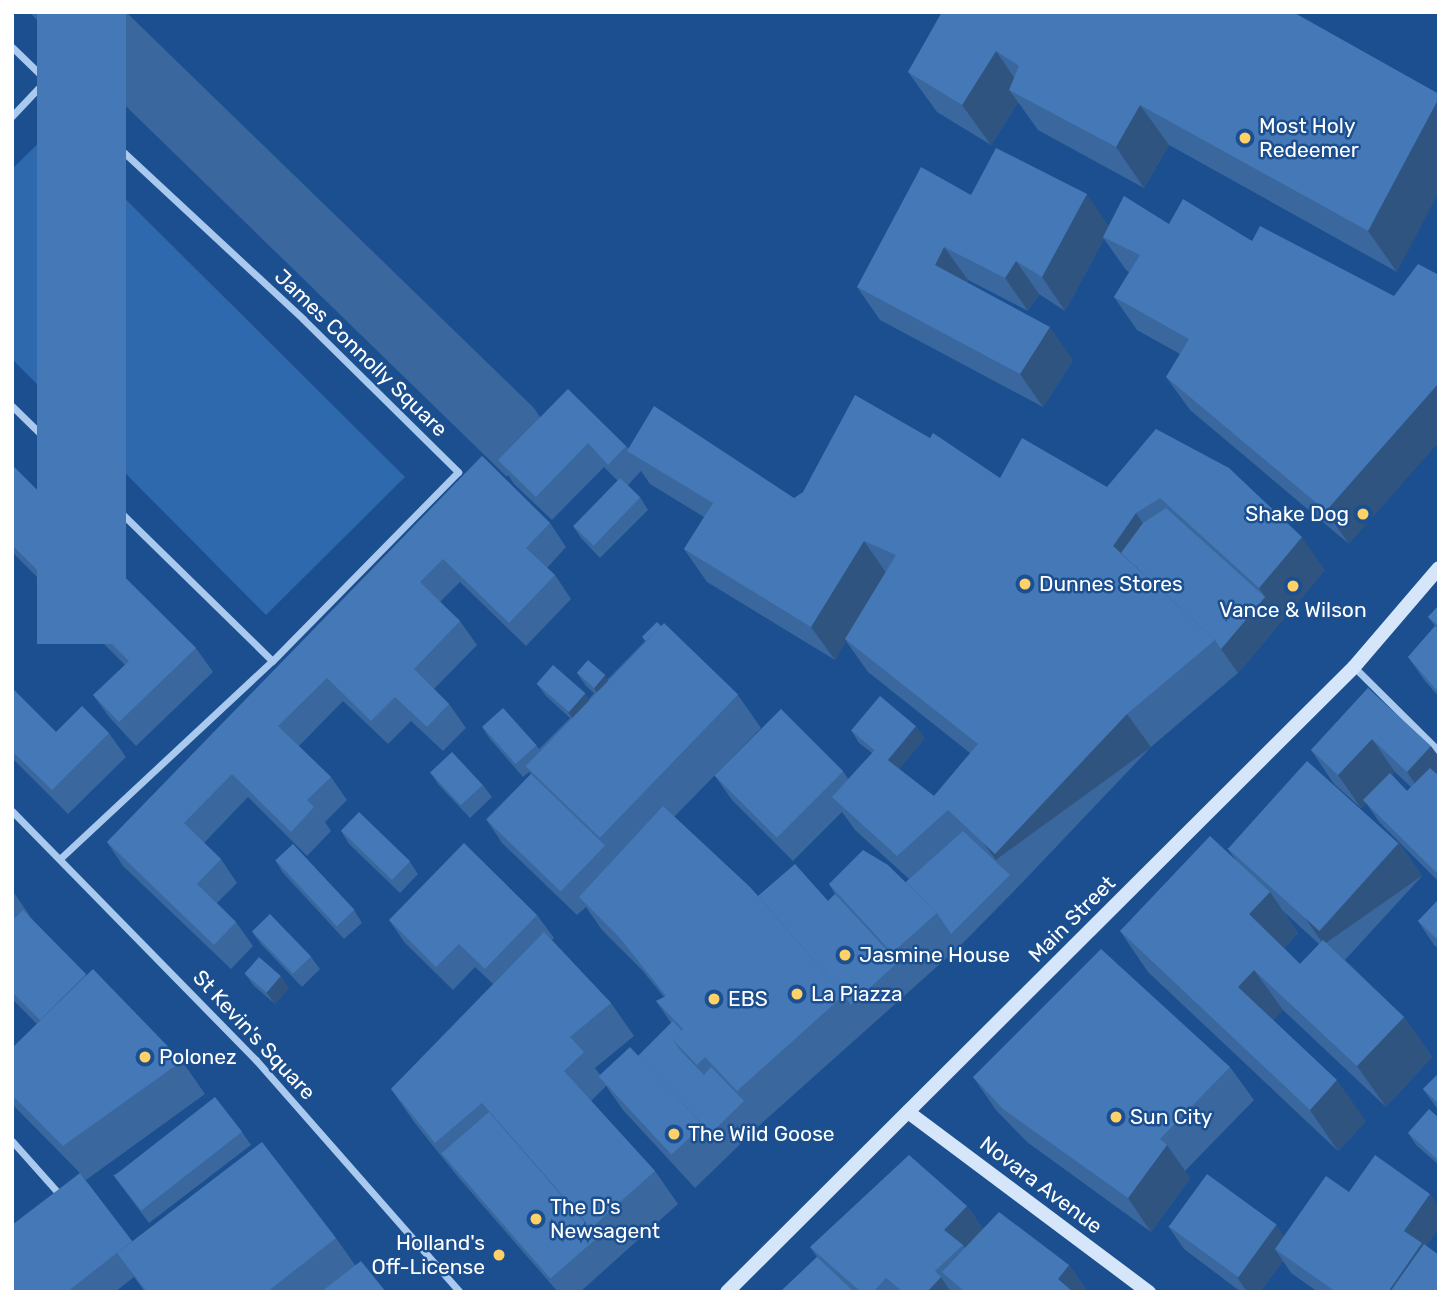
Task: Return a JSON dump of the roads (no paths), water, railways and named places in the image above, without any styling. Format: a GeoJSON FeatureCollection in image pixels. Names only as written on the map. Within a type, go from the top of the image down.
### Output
{"type":"FeatureCollection","features":[{"type":"Feature","properties":{"kind":"main road","name":"Main Street"},"geometry":{"type":"LineString","coordinates":[[727,1292],[1354,667],[1439,568]]}},
{"type":"Feature","properties":{"kind":"main road","name":"Novara Avenue"},"geometry":{"type":"LineString","coordinates":[[908,1112],[1149,1292]]}},
{"type":"Feature","properties":{"kind":"street","name":"James Connolly Square"},"geometry":{"type":"LineString","coordinates":[[12,47],[303,319],[458,472],[272,661],[60,859]]}},
{"type":"Feature","properties":{"kind":"street"},"geometry":{"type":"LineString","coordinates":[[12,116],[46,80]]}},
{"type":"Feature","properties":{"kind":"street"},"geometry":{"type":"LineString","coordinates":[[12,406],[272,661]]}},
{"type":"Feature","properties":{"kind":"street"},"geometry":{"type":"LineString","coordinates":[[1354,667],[1439,751]]}},
{"type":"Feature","properties":{"kind":"street","name":"St Kevin's Square"},"geometry":{"type":"LineString","coordinates":[[12,811],[256,1060],[460,1292]]}},
{"type":"Feature","properties":{"kind":"street"},"geometry":{"type":"LineString","coordinates":[[12,1141],[69,1204]]}},
{"type":"Feature","properties":{"kind":"place","name":"Most Holy Redeemer"},"geometry":{"type":"Point","coordinates":[1245,138]}},
{"type":"Feature","properties":{"kind":"place","name":"Shake Dog"},"geometry":{"type":"Point","coordinates":[1363,514]}},
{"type":"Feature","properties":{"kind":"place","name":"Dunnes Stores"},"geometry":{"type":"Point","coordinates":[1025,584]}},
{"type":"Feature","properties":{"kind":"place","name":"Vance & Wilson"},"geometry":{"type":"Point","coordinates":[1293,586]}},
{"type":"Feature","properties":{"kind":"place","name":"Jasmine House"},"geometry":{"type":"Point","coordinates":[845,955]}},
{"type":"Feature","properties":{"kind":"place","name":"La Piazza"},"geometry":{"type":"Point","coordinates":[797,994]}},
{"type":"Feature","properties":{"kind":"place","name":"EBS"},"geometry":{"type":"Point","coordinates":[714,999]}},
{"type":"Feature","properties":{"kind":"place","name":"Polonez"},"geometry":{"type":"Point","coordinates":[145,1057]}},
{"type":"Feature","properties":{"kind":"place","name":"Sun City"},"geometry":{"type":"Point","coordinates":[1116,1117]}},
{"type":"Feature","properties":{"kind":"place","name":"The Wild Goose"},"geometry":{"type":"Point","coordinates":[674,1134]}},
{"type":"Feature","properties":{"kind":"place","name":"The D's Newsagent"},"geometry":{"type":"Point","coordinates":[536,1219]}},
{"type":"Feature","properties":{"kind":"place","name":"Holland's Off-License"},"geometry":{"type":"Point","coordinates":[499,1255]}}]}
